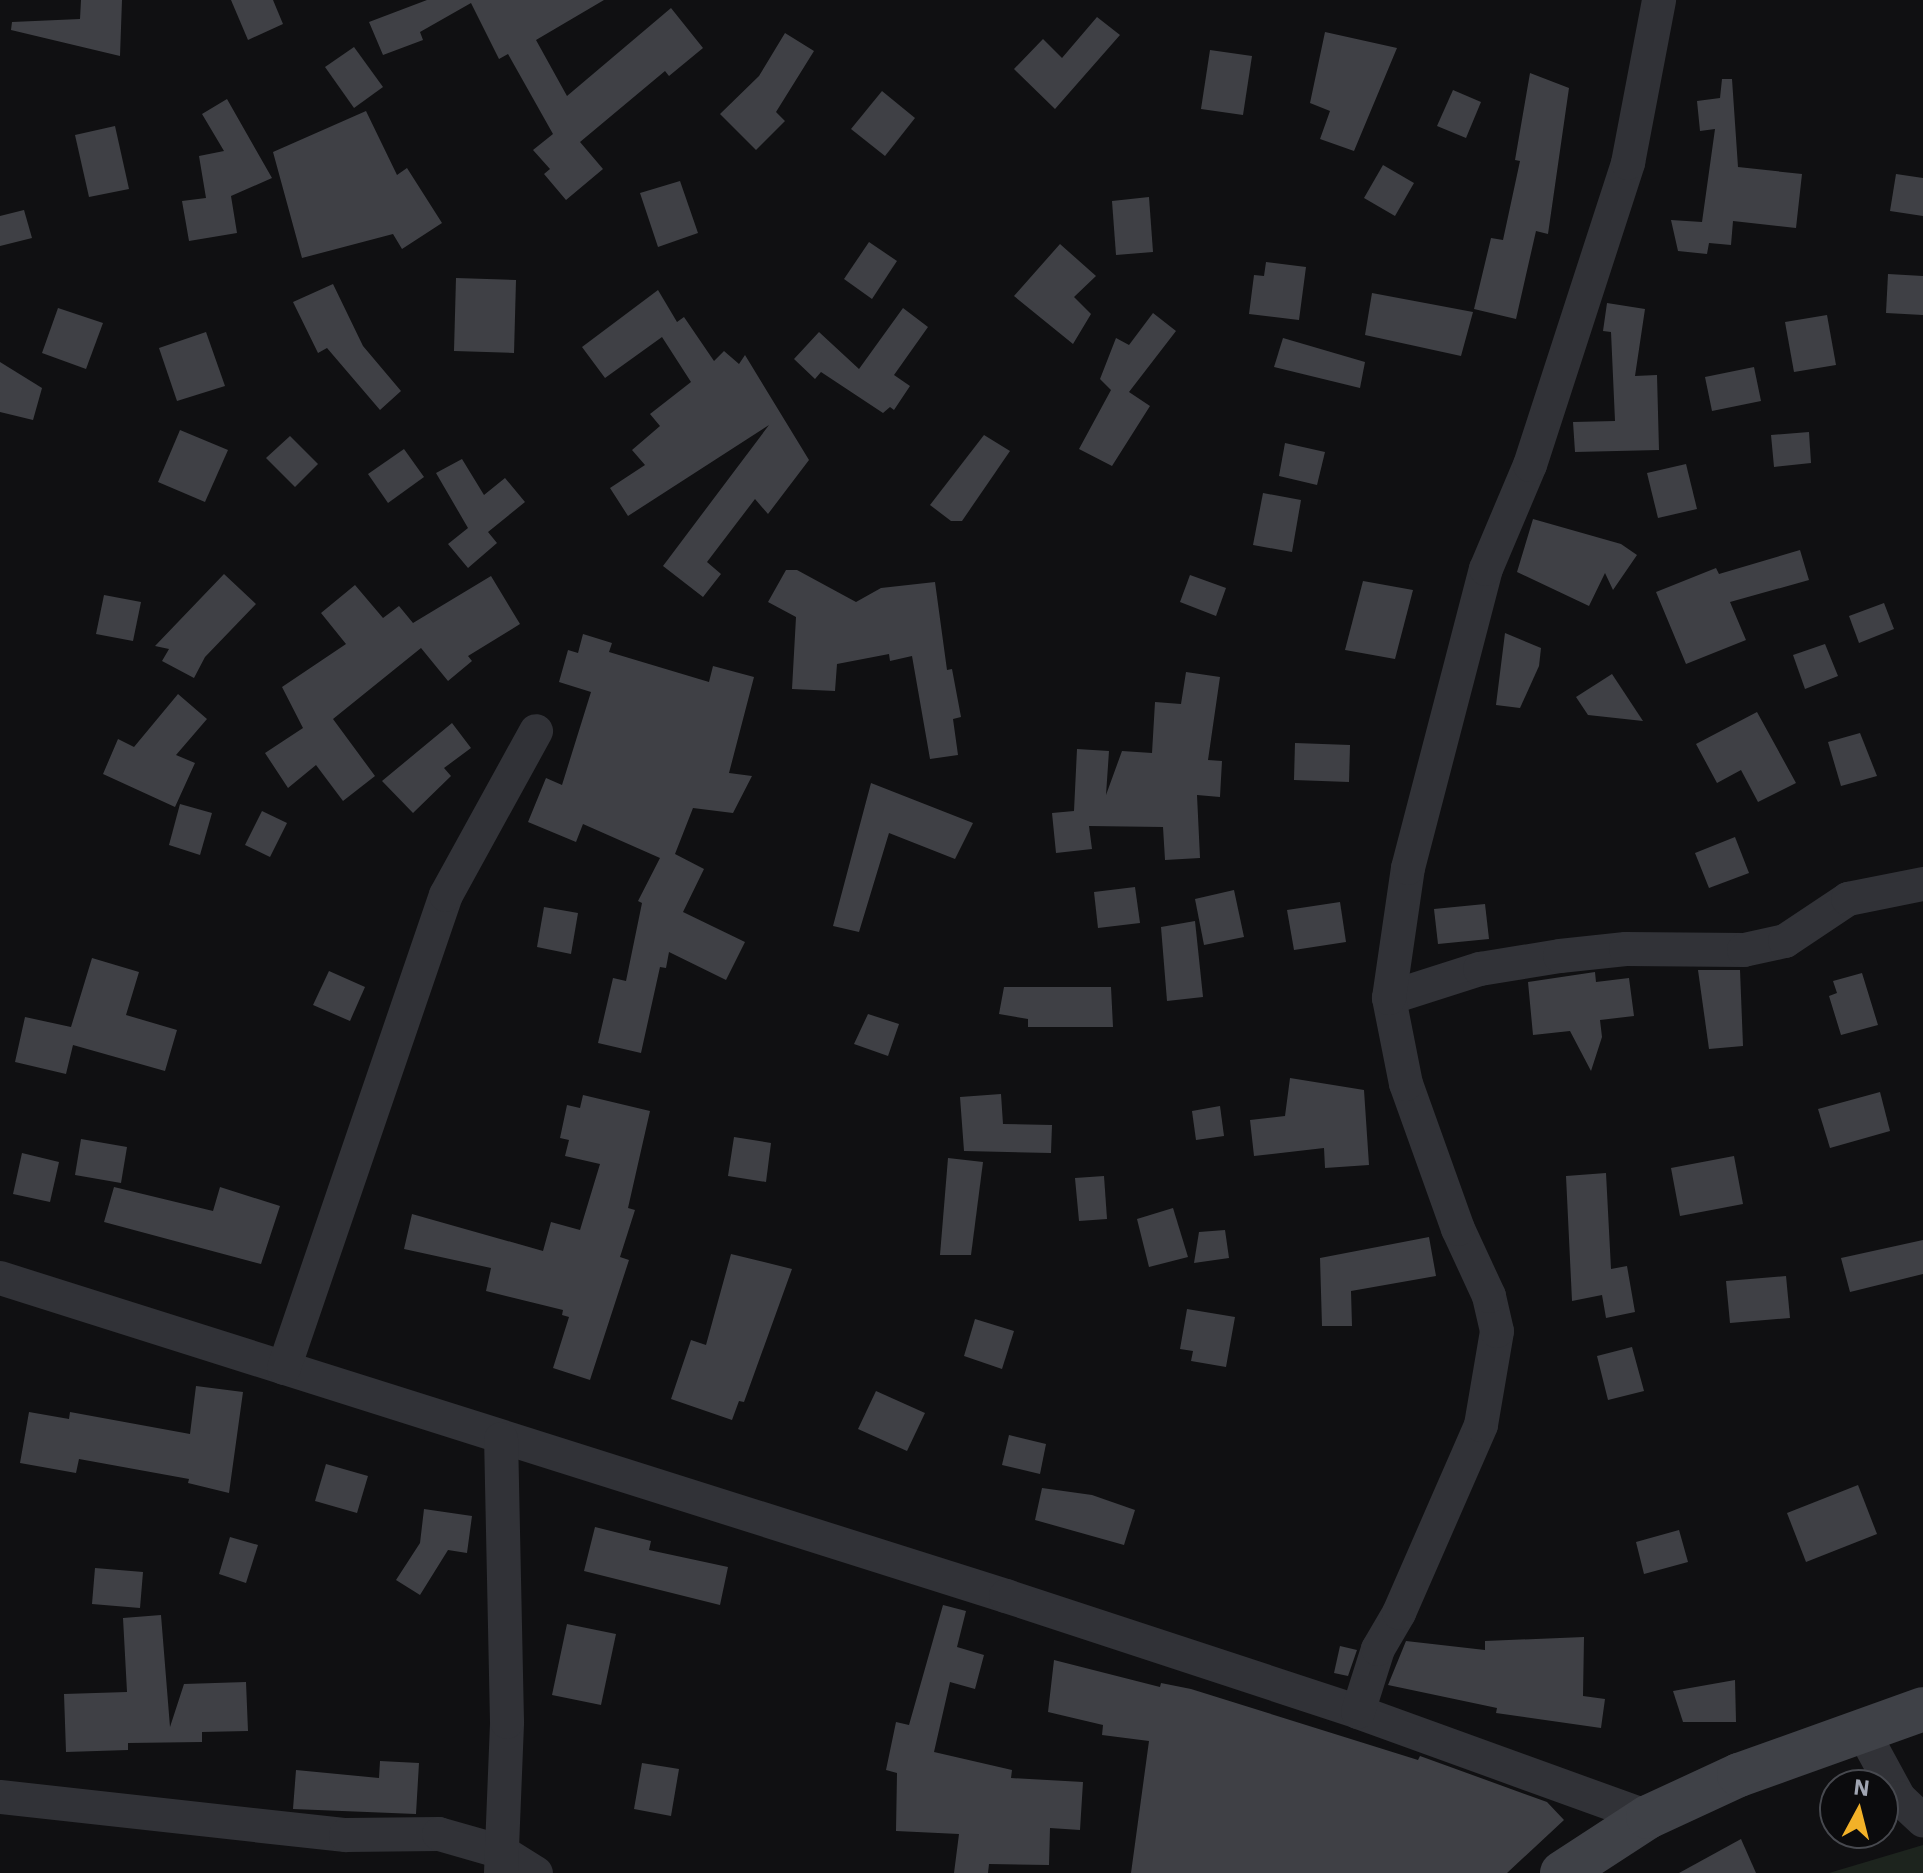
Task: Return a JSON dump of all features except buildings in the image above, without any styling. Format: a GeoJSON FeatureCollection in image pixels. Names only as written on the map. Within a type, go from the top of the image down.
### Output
{"type":"FeatureCollection","features":[{"type":"Feature","properties":{"kind":"main road"},"geometry":{"type":"LineString","coordinates":[[1562,1873],[1648,1817],[1739,1775],[1923,1709]]}},
{"type":"Feature","properties":{"kind":"street"},"geometry":{"type":"LineString","coordinates":[[1358,1712],[1378,1649],[1399,1613],[1481,1425],[1497,1331],[1489,1296],[1458,1229],[1406,1084],[1389,998],[1408,868],[1486,569],[1530,465],[1628,163],[1659,0]]}},
{"type":"Feature","properties":{"kind":"street"},"geometry":{"type":"LineString","coordinates":[[284,1368],[446,895],[536,731]]}},
{"type":"Feature","properties":{"kind":"street"},"geometry":{"type":"LineString","coordinates":[[1389,998],[1480,969],[1560,956],[1626,949],[1744,950],[1785,941],[1848,899],[1923,884]]}},
{"type":"Feature","properties":{"kind":"street"},"geometry":{"type":"LineString","coordinates":[[0,1278],[1358,1712],[1648,1817]]}},
{"type":"Feature","properties":{"kind":"street"},"geometry":{"type":"LineString","coordinates":[[501,1439],[507,1722],[502,1862]]}},
{"type":"Feature","properties":{"kind":"street"},"geometry":{"type":"LineString","coordinates":[[1862,1730],[1899,1798],[1923,1820]]}},
{"type":"Feature","properties":{"kind":"street"},"geometry":{"type":"LineString","coordinates":[[0,1797],[181,1813],[346,1835],[439,1834],[502,1862],[536,1873]]}},
{"type":"Feature","properties":{"kind":"shaded area"},"geometry":{"type":"Polygon","coordinates":[[[1923,1845],[1923,1873],[1829,1873],[1923,1845]]]}}]}
